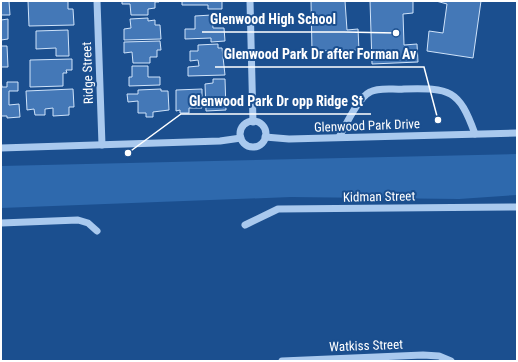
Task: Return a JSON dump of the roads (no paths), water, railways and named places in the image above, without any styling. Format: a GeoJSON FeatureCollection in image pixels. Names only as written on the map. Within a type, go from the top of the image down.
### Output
{"type":"FeatureCollection","features":[{"type":"Feature","properties":{"kind":"street","name":"Ridge Street"},"geometry":{"type":"LineString","coordinates":[[96,1],[102,145]]}},
{"type":"Feature","properties":{"kind":"street"},"geometry":{"type":"LineString","coordinates":[[250,1],[253,122]]}},
{"type":"Feature","properties":{"kind":"street"},"geometry":{"type":"LineString","coordinates":[[339,137],[360,101],[370,92],[435,88],[450,93],[463,105],[475,134]]}},
{"type":"Feature","properties":{"kind":"street"},"geometry":{"type":"LineString","coordinates":[[241,138],[243,127],[253,122]]}},
{"type":"Feature","properties":{"kind":"street"},"geometry":{"type":"LineString","coordinates":[[241,138],[246,144],[253,147],[261,144],[265,138],[263,127],[253,122]]}},
{"type":"Feature","properties":{"kind":"street","name":"Glenwood Park Drive"},"geometry":{"type":"LineString","coordinates":[[265,138],[282,139],[517,133]]}},
{"type":"Feature","properties":{"kind":"street"},"geometry":{"type":"LineString","coordinates":[[1,148],[220,141],[241,138]]}},
{"type":"Feature","properties":{"kind":"street","name":"Kidman Street"},"geometry":{"type":"LineString","coordinates":[[245,225],[278,209],[517,207]]}},
{"type":"Feature","properties":{"kind":"street"},"geometry":{"type":"LineString","coordinates":[[1,223],[78,220],[88,223],[97,231]]}},
{"type":"Feature","properties":{"kind":"street","name":"Watkiss Street"},"geometry":{"type":"LineString","coordinates":[[282,361],[423,355],[439,356],[451,361]]}},
{"type":"Feature","properties":{"kind":"place","name":"Glenwood High School"},"geometry":{"type":"Point","coordinates":[396,33]}},
{"type":"Feature","properties":{"kind":"place","name":"Glenwood Park Dr after Forman Av"},"geometry":{"type":"Point","coordinates":[438,120]}},
{"type":"Feature","properties":{"kind":"place","name":"Glenwood Park Dr opp Ridge St"},"geometry":{"type":"Point","coordinates":[128,153]}}]}
